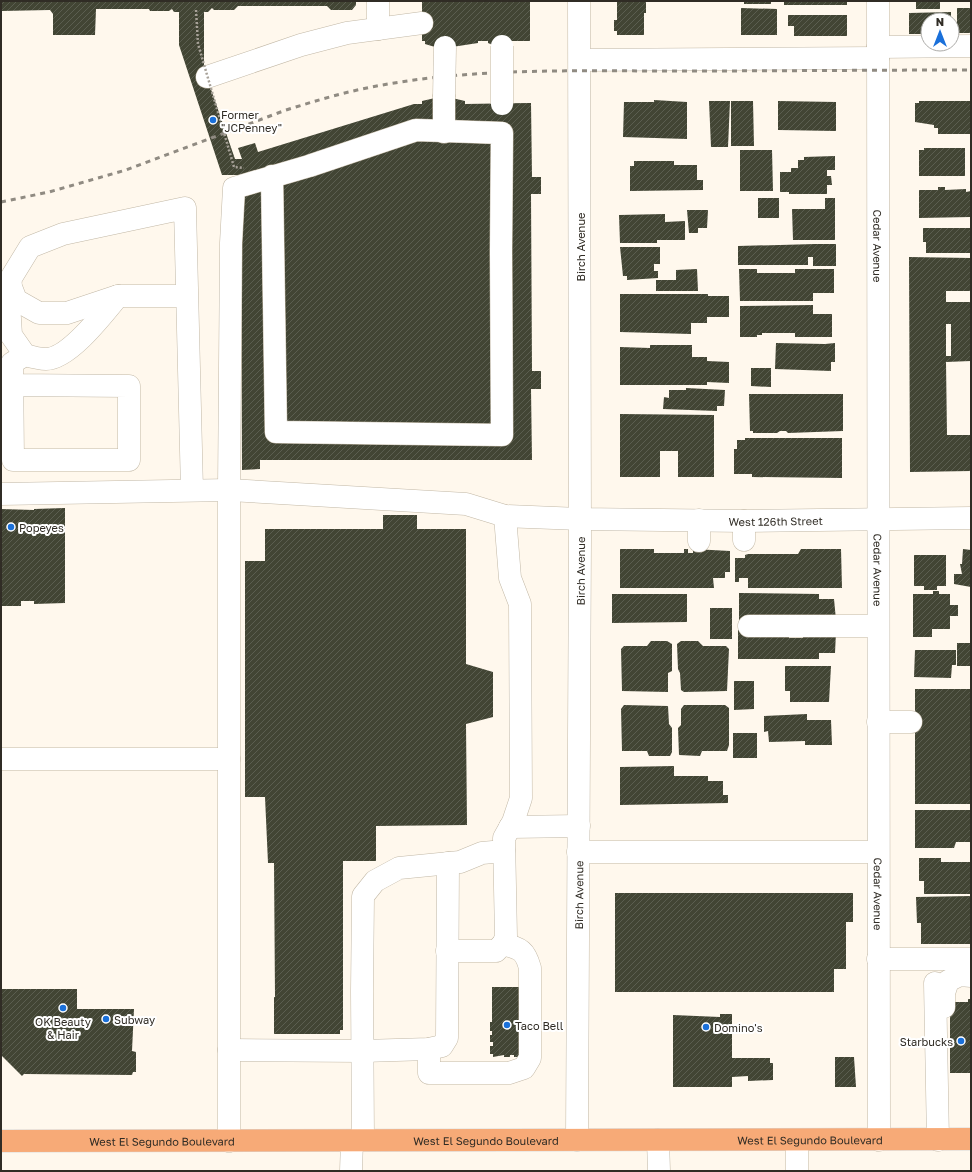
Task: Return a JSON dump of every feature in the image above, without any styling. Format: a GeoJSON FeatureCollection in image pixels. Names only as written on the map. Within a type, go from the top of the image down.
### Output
{"type":"FeatureCollection","features":[{"type":"Feature","properties":{"kind":"main road","name":"West El Segundo Boulevard"},"geometry":{"type":"LineString","coordinates":[[1,1141],[971,1139]]}},
{"type":"Feature","properties":{"kind":"street"},"geometry":{"type":"LineString","coordinates":[[378,1],[378,28]]}},
{"type":"Feature","properties":{"kind":"street","name":"Birch Avenue"},"geometry":{"type":"LineString","coordinates":[[577,1140],[580,519],[579,1]]}},
{"type":"Feature","properties":{"kind":"street","name":"Cedar Avenue"},"geometry":{"type":"LineString","coordinates":[[878,1],[879,1140]]}},
{"type":"Feature","properties":{"kind":"street"},"geometry":{"type":"LineString","coordinates":[[207,77],[301,45],[347,33],[422,23]]}},
{"type":"Feature","properties":{"kind":"street"},"geometry":{"type":"LineString","coordinates":[[272,176],[276,432],[502,434],[502,46]]}},
{"type":"Feature","properties":{"kind":"street"},"geometry":{"type":"LineString","coordinates":[[580,60],[878,53],[971,46]]}},
{"type":"Feature","properties":{"kind":"street"},"geometry":{"type":"LineString","coordinates":[[444,132],[445,47]]}},
{"type":"Feature","properties":{"kind":"street"},"geometry":{"type":"LineString","coordinates":[[229,1141],[229,490],[231,243],[234,188],[416,130],[502,133]]}},
{"type":"Feature","properties":{"kind":"street"},"geometry":{"type":"LineString","coordinates":[[118,296],[97,321],[67,351],[47,360],[25,355],[11,335],[9,303],[11,278],[30,247],[63,234],[185,208],[192,490]]}},
{"type":"Feature","properties":{"kind":"street"},"geometry":{"type":"LineString","coordinates":[[10,287],[16,300],[39,312],[67,312],[118,296],[187,296]]}},
{"type":"Feature","properties":{"kind":"street"},"geometry":{"type":"LineString","coordinates":[[12,385],[129,386],[129,460],[13,460],[12,385],[12,363],[25,355]]}},
{"type":"Feature","properties":{"kind":"street","name":"West 126th Street"},"geometry":{"type":"LineString","coordinates":[[1,494],[229,490],[466,504],[505,516],[580,519],[699,520],[744,531],[878,519],[971,518]]}},
{"type":"Feature","properties":{"kind":"street"},"geometry":{"type":"LineString","coordinates":[[447,951],[496,951],[503,944],[506,937],[504,838],[510,827],[521,798],[520,604],[510,578],[505,516]]}},
{"type":"Feature","properties":{"kind":"street"},"geometry":{"type":"LineString","coordinates":[[699,520],[699,541]]}},
{"type":"Feature","properties":{"kind":"street"},"geometry":{"type":"LineString","coordinates":[[748,626],[878,626]]}},
{"type":"Feature","properties":{"kind":"street"},"geometry":{"type":"LineString","coordinates":[[878,722],[911,722]]}},
{"type":"Feature","properties":{"kind":"street"},"geometry":{"type":"LineString","coordinates":[[1,759],[229,759]]}},
{"type":"Feature","properties":{"kind":"street"},"geometry":{"type":"LineString","coordinates":[[510,827],[579,826]]}},
{"type":"Feature","properties":{"kind":"street"},"geometry":{"type":"LineString","coordinates":[[351,1171],[357,1140],[363,1051],[363,896],[375,881],[399,868],[460,862],[482,853],[504,851]]}},
{"type":"Feature","properties":{"kind":"street"},"geometry":{"type":"LineString","coordinates":[[578,852],[878,852]]}},
{"type":"Feature","properties":{"kind":"street"},"geometry":{"type":"LineString","coordinates":[[229,1050],[363,1051],[429,1049],[442,1046],[447,1038],[448,863]]}},
{"type":"Feature","properties":{"kind":"street"},"geometry":{"type":"LineString","coordinates":[[429,1049],[429,1073],[509,1073],[524,1068],[530,1058],[530,968],[527,956],[519,948],[503,944]]}},
{"type":"Feature","properties":{"kind":"street"},"geometry":{"type":"LineString","coordinates":[[878,959],[971,959]]}},
{"type":"Feature","properties":{"kind":"street"},"geometry":{"type":"LineString","coordinates":[[937,1074],[944,1067],[944,993],[948,981],[960,976],[971,976]]}},
{"type":"Feature","properties":{"kind":"street"},"geometry":{"type":"LineString","coordinates":[[935,983],[938,1140]]}},
{"type":"Feature","properties":{"kind":"street"},"geometry":{"type":"LineString","coordinates":[[658,1140],[660,1171]]}},
{"type":"Feature","properties":{"kind":"street"},"geometry":{"type":"LineString","coordinates":[[797,1140],[797,1171]]}},
{"type":"Feature","properties":{"kind":"path"},"geometry":{"type":"LineString","coordinates":[[196,10],[198,44],[234,167],[244,168]]}},
{"type":"Feature","properties":{"kind":"building"},"geometry":{"type":"Polygon","coordinates":[[[1,1],[356,1],[356,5],[352,10],[331,10],[327,6],[238,6],[234,10],[214,10],[212,8],[208,12],[204,12],[204,69],[235,159],[242,159],[238,148],[255,143],[258,152],[414,104],[422,104],[422,101],[435,98],[452,98],[465,101],[465,104],[531,103],[532,177],[541,177],[541,194],[531,194],[532,371],[541,371],[541,389],[531,389],[532,460],[260,460],[260,469],[242,470],[241,175],[222,175],[179,45],[179,12],[174,12],[172,9],[169,11],[150,11],[149,9],[96,9],[95,35],[53,35],[53,14],[50,10],[1,11],[1,1]]]}},
{"type":"Feature","properties":{"kind":"building"},"geometry":{"type":"Polygon","coordinates":[[[422,1],[530,1],[530,41],[511,41],[495,46],[488,43],[488,41],[478,41],[478,43],[452,47],[435,47],[425,44],[425,41],[422,41],[422,1]]]}},
{"type":"Feature","properties":{"kind":"building"},"geometry":{"type":"Polygon","coordinates":[[[744,1],[771,1],[771,4],[744,4],[744,1]]]}},
{"type":"Feature","properties":{"kind":"building"},"geometry":{"type":"Polygon","coordinates":[[[784,1],[847,1],[847,5],[784,5],[784,1]]]}},
{"type":"Feature","properties":{"kind":"building"},"geometry":{"type":"Polygon","coordinates":[[[916,1],[940,1],[940,9],[916,9],[916,1]]]}},
{"type":"Feature","properties":{"kind":"building"},"geometry":{"type":"Polygon","coordinates":[[[617,2],[646,2],[646,13],[644,13],[644,35],[617,35],[617,31],[614,31],[614,20],[617,20],[617,2]]]}},
{"type":"Feature","properties":{"kind":"building"},"geometry":{"type":"Polygon","coordinates":[[[741,8],[777,9],[777,35],[741,35],[741,8]]]}},
{"type":"Feature","properties":{"kind":"building"},"geometry":{"type":"Polygon","coordinates":[[[957,8],[971,8],[971,33],[960,33],[960,12],[957,12],[957,8]]]}},
{"type":"Feature","properties":{"kind":"building"},"geometry":{"type":"Polygon","coordinates":[[[909,13],[920,13],[920,34],[909,34],[909,13]]]}},
{"type":"Feature","properties":{"kind":"building"},"geometry":{"type":"Polygon","coordinates":[[[788,15],[847,15],[847,36],[794,36],[794,26],[788,26],[788,15]]]}},
{"type":"Feature","properties":{"kind":"building"},"geometry":{"type":"Polygon","coordinates":[[[654,100],[687,102],[687,139],[623,137],[624,102],[654,102],[654,100]]]}},
{"type":"Feature","properties":{"kind":"building"},"geometry":{"type":"Polygon","coordinates":[[[709,101],[730,101],[728,147],[711,147],[709,101]]]}},
{"type":"Feature","properties":{"kind":"building"},"geometry":{"type":"Polygon","coordinates":[[[731,101],[753,101],[754,146],[731,146],[731,101]]]}},
{"type":"Feature","properties":{"kind":"building"},"geometry":{"type":"Polygon","coordinates":[[[778,101],[836,102],[836,131],[778,130],[778,101]]]}},
{"type":"Feature","properties":{"kind":"building"},"geometry":{"type":"Polygon","coordinates":[[[919,101],[971,101],[971,134],[938,134],[938,128],[934,128],[934,125],[915,122],[915,103],[919,103],[919,101]]]}},
{"type":"Feature","properties":{"kind":"building"},"geometry":{"type":"Polygon","coordinates":[[[924,148],[965,148],[965,176],[919,176],[919,150],[924,150],[924,148]]]}},
{"type":"Feature","properties":{"kind":"building"},"geometry":{"type":"Polygon","coordinates":[[[740,150],[772,150],[773,191],[740,191],[740,150]]]}},
{"type":"Feature","properties":{"kind":"building"},"geometry":{"type":"Polygon","coordinates":[[[835,156],[835,170],[827,170],[827,176],[831,176],[832,185],[827,185],[827,194],[789,194],[789,192],[780,192],[780,172],[791,172],[791,168],[798,168],[798,160],[804,160],[804,157],[835,156]]]}},
{"type":"Feature","properties":{"kind":"building"},"geometry":{"type":"Polygon","coordinates":[[[634,161],[674,161],[674,165],[697,165],[697,180],[703,180],[703,190],[630,191],[630,166],[634,166],[634,161]]]}},
{"type":"Feature","properties":{"kind":"building"},"geometry":{"type":"Polygon","coordinates":[[[938,187],[945,187],[945,190],[966,189],[966,192],[971,191],[971,217],[919,218],[919,190],[938,190],[938,187]]]}},
{"type":"Feature","properties":{"kind":"building"},"geometry":{"type":"Polygon","coordinates":[[[758,198],[779,198],[779,218],[758,218],[758,198]]]}},
{"type":"Feature","properties":{"kind":"building"},"geometry":{"type":"Polygon","coordinates":[[[825,198],[835,198],[835,240],[793,240],[792,209],[825,209],[825,198]]]}},
{"type":"Feature","properties":{"kind":"building"},"geometry":{"type":"Polygon","coordinates":[[[687,210],[708,210],[707,228],[698,228],[698,233],[689,233],[687,210]]]}},
{"type":"Feature","properties":{"kind":"building"},"geometry":{"type":"Polygon","coordinates":[[[665,214],[665,222],[685,221],[685,240],[657,240],[657,243],[620,243],[619,215],[665,214]]]}},
{"type":"Feature","properties":{"kind":"building"},"geometry":{"type":"Polygon","coordinates":[[[923,228],[971,228],[971,253],[926,253],[926,242],[923,242],[923,228]]]}},
{"type":"Feature","properties":{"kind":"building"},"geometry":{"type":"Polygon","coordinates":[[[836,244],[836,266],[813,266],[813,257],[808,257],[808,265],[738,265],[738,246],[836,244]]]}},
{"type":"Feature","properties":{"kind":"building"},"geometry":{"type":"Polygon","coordinates":[[[620,247],[660,247],[660,264],[654,264],[654,271],[658,271],[658,278],[627,280],[627,276],[623,276],[620,247]]]}},
{"type":"Feature","properties":{"kind":"building"},"geometry":{"type":"Polygon","coordinates":[[[909,257],[971,258],[971,291],[946,291],[946,302],[971,302],[971,361],[946,362],[947,435],[971,435],[971,471],[910,472],[909,257]],[[946,324],[946,356],[951,356],[951,324],[946,324]]]}},
{"type":"Feature","properties":{"kind":"building"},"geometry":{"type":"Polygon","coordinates":[[[697,269],[698,291],[656,291],[656,280],[676,280],[676,270],[697,269]]]}},
{"type":"Feature","properties":{"kind":"building"},"geometry":{"type":"Polygon","coordinates":[[[739,269],[757,269],[757,273],[795,273],[795,269],[834,269],[834,293],[813,293],[813,301],[740,301],[739,269]]]}},
{"type":"Feature","properties":{"kind":"building"},"geometry":{"type":"Polygon","coordinates":[[[620,294],[708,294],[708,296],[729,296],[729,317],[707,317],[707,323],[691,323],[691,334],[620,332],[620,294]]]}},
{"type":"Feature","properties":{"kind":"building"},"geometry":{"type":"Polygon","coordinates":[[[813,305],[813,314],[832,314],[832,337],[795,337],[795,333],[762,333],[762,335],[757,335],[757,337],[740,337],[740,306],[813,305]]]}},
{"type":"Feature","properties":{"kind":"building"},"geometry":{"type":"Polygon","coordinates":[[[776,343],[835,343],[835,362],[831,362],[831,371],[775,369],[776,343]]]}},
{"type":"Feature","properties":{"kind":"building"},"geometry":{"type":"Polygon","coordinates":[[[650,345],[692,345],[692,357],[707,357],[707,361],[729,362],[729,383],[707,382],[707,385],[620,385],[620,347],[650,348],[650,345]]]}},
{"type":"Feature","properties":{"kind":"building"},"geometry":{"type":"Polygon","coordinates":[[[751,368],[771,368],[771,387],[751,386],[751,368]]]}},
{"type":"Feature","properties":{"kind":"building"},"geometry":{"type":"Polygon","coordinates":[[[686,388],[725,390],[724,406],[717,406],[717,411],[663,409],[664,397],[669,398],[669,390],[686,390],[686,388]]]}},
{"type":"Feature","properties":{"kind":"building"},"geometry":{"type":"Polygon","coordinates":[[[749,394],[843,394],[843,431],[788,433],[786,431],[780,431],[777,433],[753,433],[753,431],[750,431],[749,394]]]}},
{"type":"Feature","properties":{"kind":"building"},"geometry":{"type":"Polygon","coordinates":[[[620,414],[714,415],[714,477],[678,477],[678,451],[660,451],[660,477],[620,477],[620,414]]]}},
{"type":"Feature","properties":{"kind":"building"},"geometry":{"type":"Polygon","coordinates":[[[745,438],[842,438],[842,478],[752,477],[752,474],[734,474],[734,449],[737,449],[737,440],[745,440],[745,438]]]}},
{"type":"Feature","properties":{"kind":"building"},"geometry":{"type":"Polygon","coordinates":[[[65,508],[65,603],[34,604],[34,601],[21,601],[21,606],[1,606],[1,509],[34,510],[65,508]]]}},
{"type":"Feature","properties":{"kind":"building"},"geometry":{"type":"Polygon","coordinates":[[[383,515],[417,515],[417,529],[466,529],[466,664],[493,672],[493,717],[466,724],[467,825],[376,826],[376,861],[343,861],[343,1030],[340,1030],[340,1034],[274,1034],[274,863],[268,863],[265,797],[245,797],[245,561],[265,561],[265,529],[383,529],[383,515]]]}},
{"type":"Feature","properties":{"kind":"building"},"geometry":{"type":"Polygon","coordinates":[[[620,549],[654,549],[654,553],[684,553],[684,549],[688,549],[688,553],[693,553],[693,549],[730,551],[730,572],[725,572],[725,578],[713,578],[714,588],[620,588],[620,549]]]}},
{"type":"Feature","properties":{"kind":"building"},"geometry":{"type":"Polygon","coordinates":[[[801,549],[841,549],[842,588],[748,588],[748,578],[739,578],[739,582],[735,582],[735,558],[745,558],[745,555],[748,554],[798,554],[801,549]]]}},
{"type":"Feature","properties":{"kind":"building"},"geometry":{"type":"Polygon","coordinates":[[[963,549],[971,550],[971,587],[954,584],[954,574],[962,574],[960,564],[962,564],[963,549]]]}},
{"type":"Feature","properties":{"kind":"building"},"geometry":{"type":"Polygon","coordinates":[[[914,555],[946,555],[946,586],[937,586],[937,590],[924,590],[924,586],[914,586],[914,555]]]}},
{"type":"Feature","properties":{"kind":"building"},"geometry":{"type":"Polygon","coordinates":[[[933,591],[939,591],[939,594],[950,594],[950,605],[958,605],[958,616],[950,616],[950,629],[932,629],[932,637],[913,637],[913,594],[933,594],[933,591]]]}},
{"type":"Feature","properties":{"kind":"building"},"geometry":{"type":"Polygon","coordinates":[[[739,593],[819,594],[819,599],[834,599],[836,620],[739,623],[739,593]]]}},
{"type":"Feature","properties":{"kind":"building"},"geometry":{"type":"Polygon","coordinates":[[[612,594],[687,594],[687,622],[612,623],[612,594]]]}},
{"type":"Feature","properties":{"kind":"building"},"geometry":{"type":"Polygon","coordinates":[[[710,608],[732,608],[732,639],[710,639],[710,608]]]}},
{"type":"Feature","properties":{"kind":"building"},"geometry":{"type":"Polygon","coordinates":[[[803,629],[836,632],[835,653],[819,653],[819,659],[738,659],[738,630],[770,630],[789,636],[789,638],[803,638],[803,629]]]}},
{"type":"Feature","properties":{"kind":"building"},"geometry":{"type":"Polygon","coordinates":[[[651,641],[667,641],[672,644],[672,671],[668,673],[668,692],[622,691],[621,649],[624,646],[647,646],[651,641]]]}},
{"type":"Feature","properties":{"kind":"building"},"geometry":{"type":"Polygon","coordinates":[[[681,641],[698,641],[703,646],[726,646],[729,649],[727,691],[684,692],[681,690],[677,644],[681,641]]]}},
{"type":"Feature","properties":{"kind":"building"},"geometry":{"type":"Polygon","coordinates":[[[957,643],[971,643],[971,666],[957,666],[957,643]]]}},
{"type":"Feature","properties":{"kind":"building"},"geometry":{"type":"Polygon","coordinates":[[[915,650],[956,650],[956,665],[952,665],[951,678],[914,677],[915,650]]]}},
{"type":"Feature","properties":{"kind":"building"},"geometry":{"type":"Polygon","coordinates":[[[785,666],[831,666],[829,702],[790,702],[790,691],[785,691],[785,666]]]}},
{"type":"Feature","properties":{"kind":"building"},"geometry":{"type":"Polygon","coordinates":[[[734,681],[754,681],[754,709],[734,710],[734,681]]]}},
{"type":"Feature","properties":{"kind":"building"},"geometry":{"type":"Polygon","coordinates":[[[915,689],[971,689],[971,804],[915,804],[915,689]]]}},
{"type":"Feature","properties":{"kind":"building"},"geometry":{"type":"Polygon","coordinates":[[[624,705],[668,706],[669,724],[672,728],[672,752],[670,756],[649,756],[647,751],[622,751],[621,709],[624,705]]]}},
{"type":"Feature","properties":{"kind":"building"},"geometry":{"type":"Polygon","coordinates":[[[684,705],[725,705],[729,708],[729,745],[727,751],[702,751],[700,756],[679,755],[678,728],[681,725],[681,709],[684,705]]]}},
{"type":"Feature","properties":{"kind":"building"},"geometry":{"type":"Polygon","coordinates":[[[807,714],[807,720],[831,720],[832,745],[805,745],[805,741],[769,742],[768,731],[764,732],[764,716],[807,714]]]}},
{"type":"Feature","properties":{"kind":"building"},"geometry":{"type":"Polygon","coordinates":[[[733,733],[757,733],[757,758],[733,758],[733,733]]]}},
{"type":"Feature","properties":{"kind":"building"},"geometry":{"type":"Polygon","coordinates":[[[674,766],[674,776],[708,776],[708,781],[723,781],[723,795],[728,795],[728,803],[620,805],[620,767],[674,766]]]}},
{"type":"Feature","properties":{"kind":"building"},"geometry":{"type":"Polygon","coordinates":[[[915,810],[971,810],[971,842],[956,842],[954,848],[915,848],[915,810]]]}},
{"type":"Feature","properties":{"kind":"building"},"geometry":{"type":"Polygon","coordinates":[[[919,858],[941,858],[941,862],[971,862],[971,894],[924,894],[924,881],[919,881],[919,858]]]}},
{"type":"Feature","properties":{"kind":"building"},"geometry":{"type":"Polygon","coordinates":[[[615,893],[853,893],[853,922],[846,922],[846,969],[834,969],[834,992],[615,992],[615,893]]]}},
{"type":"Feature","properties":{"kind":"building"},"geometry":{"type":"Polygon","coordinates":[[[971,896],[971,944],[921,944],[921,923],[917,923],[916,897],[971,896]]]}},
{"type":"Feature","properties":{"kind":"building"},"geometry":{"type":"Polygon","coordinates":[[[492,987],[523,987],[520,1057],[510,1055],[510,1057],[504,1057],[504,1055],[493,1057],[493,1054],[490,1054],[490,1046],[493,1046],[493,1042],[490,1042],[490,1035],[492,1035],[492,1031],[490,1031],[490,1022],[492,1022],[492,987]]]}},
{"type":"Feature","properties":{"kind":"building"},"geometry":{"type":"Polygon","coordinates":[[[1,989],[77,989],[77,1009],[134,1009],[132,1051],[136,1052],[136,1072],[133,1072],[132,1075],[24,1074],[22,1076],[1,1055],[1,989]]]}},
{"type":"Feature","properties":{"kind":"building","name":"Starbucks"},"geometry":{"type":"Polygon","coordinates":[[[968,999],[971,999],[971,1073],[950,1073],[950,1009],[954,1002],[968,1002],[968,999]]]}},
{"type":"Feature","properties":{"kind":"building"},"geometry":{"type":"Polygon","coordinates":[[[720,1014],[732,1014],[732,1058],[770,1058],[770,1063],[773,1063],[773,1080],[748,1081],[748,1076],[732,1077],[732,1087],[673,1087],[673,1015],[720,1017],[720,1014]]]}},
{"type":"Feature","properties":{"kind":"building"},"geometry":{"type":"Polygon","coordinates":[[[835,1057],[854,1057],[856,1087],[835,1087],[835,1057]]]}},
{"type":"Feature","properties":{"kind":"railway"},"geometry":{"type":"LineString","coordinates":[[1,202],[49,192],[126,170],[286,110],[353,91],[393,83],[472,74],[553,71],[971,70]]}},
{"type":"Feature","properties":{"kind":"place","name":"Former \"JCPenney\""},"geometry":{"type":"Point","coordinates":[213,120]}},
{"type":"Feature","properties":{"kind":"place","name":"Popeyes"},"geometry":{"type":"Point","coordinates":[11,527]}},
{"type":"Feature","properties":{"kind":"place","name":"OK Beauty & Hair"},"geometry":{"type":"Point","coordinates":[63,1008]}},
{"type":"Feature","properties":{"kind":"place","name":"Subway"},"geometry":{"type":"Point","coordinates":[106,1019]}},
{"type":"Feature","properties":{"kind":"place","name":"Taco Bell"},"geometry":{"type":"Point","coordinates":[507,1025]}},
{"type":"Feature","properties":{"kind":"place","name":"Domino's"},"geometry":{"type":"Point","coordinates":[706,1027]}},
{"type":"Feature","properties":{"kind":"place","name":"Starbucks"},"geometry":{"type":"Point","coordinates":[961,1041]}}]}
